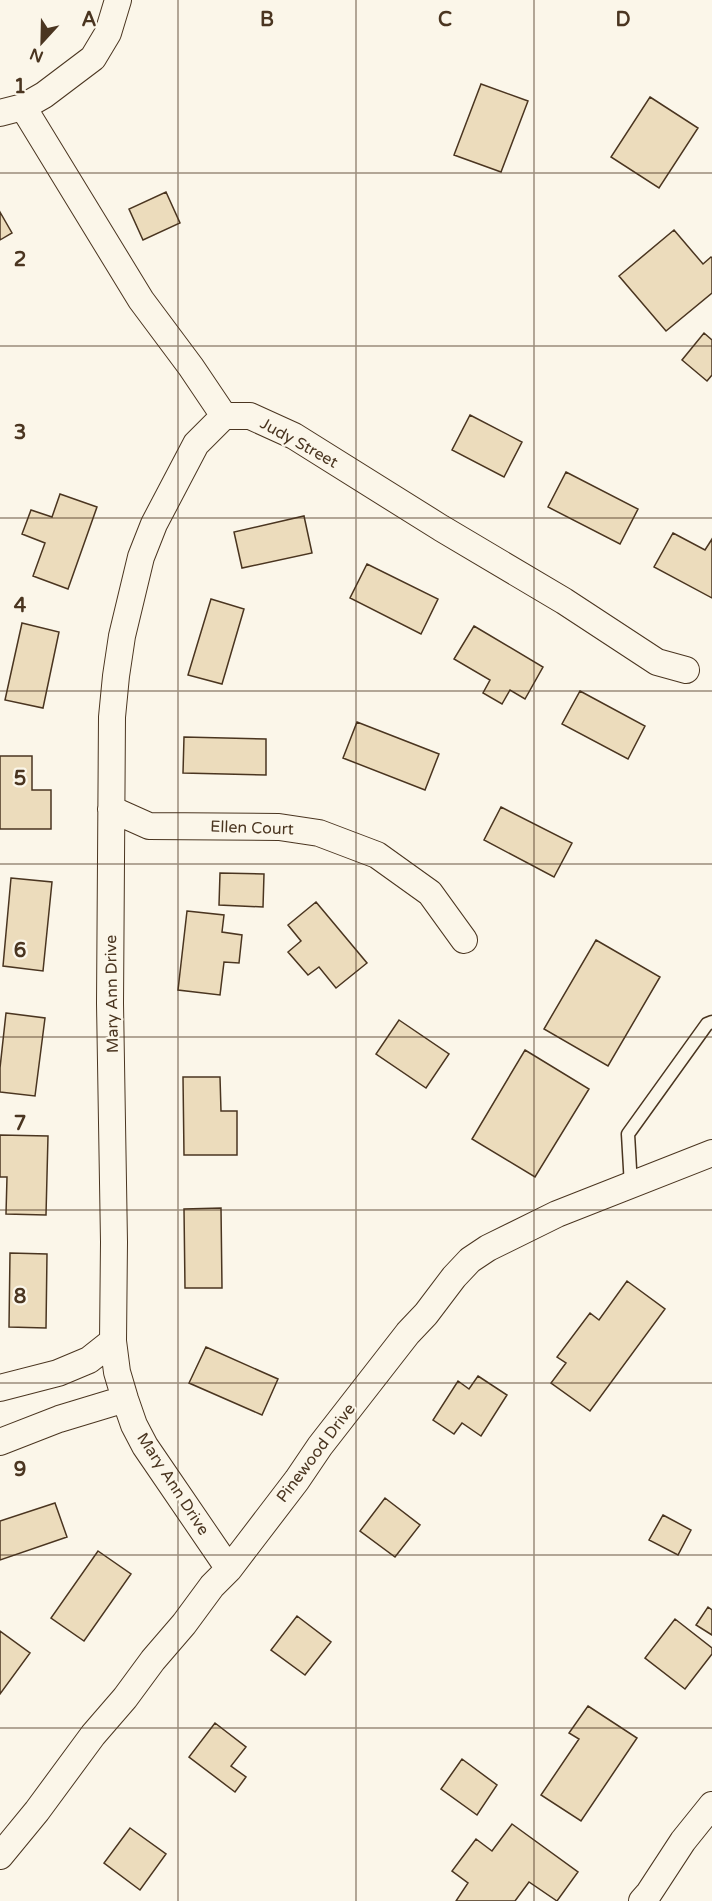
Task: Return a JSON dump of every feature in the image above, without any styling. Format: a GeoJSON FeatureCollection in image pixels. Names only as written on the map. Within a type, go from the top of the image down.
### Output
{"type":"FeatureCollection","features":[{"type":"Feature","properties":{"kind":"street"},"geometry":{"type":"LineString","coordinates":[[118,0],[108,33],[93,58],[44,95],[11,110],[141,300],[224,416]]}},
{"type":"Feature","properties":{"kind":"street","name":"Judy Street"},"geometry":{"type":"LineString","coordinates":[[224,416],[250,416],[294,436],[441,528],[564,601],[657,662],[686,670]]}},
{"type":"Feature","properties":{"kind":"street","name":"Mary Ann Drive"},"geometry":{"type":"LineString","coordinates":[[224,416],[196,444],[154,524],[141,557],[122,636],[112,717],[110,1003],[114,1219],[113,1341],[117,1372],[134,1425],[145,1446],[229,1569]]}},
{"type":"Feature","properties":{"kind":"street","name":"Ellen Court"},"geometry":{"type":"LineString","coordinates":[[111,809],[149,826],[279,827],[319,833],[377,855],[430,893],[464,940]]}},
{"type":"Feature","properties":{"kind":"street","name":"Pinewood Drive"},"geometry":{"type":"LineString","coordinates":[[0,1856],[37,1811],[93,1735],[125,1698],[212,1586],[229,1569],[408,1333],[426,1314],[454,1276],[470,1260],[488,1248],[557,1214],[712,1153]]}},
{"type":"Feature","properties":{"kind":"street"},"geometry":{"type":"LineString","coordinates":[[0,1388],[58,1372],[89,1360],[113,1341]]}},
{"type":"Feature","properties":{"kind":"street"},"geometry":{"type":"LineString","coordinates":[[0,1442],[59,1419],[125,1400]]}},
{"type":"Feature","properties":{"kind":"street"},"geometry":{"type":"LineString","coordinates":[[642,1901],[683,1841],[712,1805]]}},
{"type":"Feature","properties":{"kind":"lane"},"geometry":{"type":"LineString","coordinates":[[631,1186],[628,1134],[707,1024],[712,1022]]}},
{"type":"Feature","properties":{"kind":"building"},"geometry":{"type":"Polygon","coordinates":[[[481,84],[528,101],[501,172],[454,155],[481,84]]]}},
{"type":"Feature","properties":{"kind":"building"},"geometry":{"type":"Polygon","coordinates":[[[650,97],[698,128],[659,188],[611,157],[650,97]]]}},
{"type":"Feature","properties":{"kind":"building"},"geometry":{"type":"Polygon","coordinates":[[[166,192],[180,223],[143,240],[129,209],[166,192]]]}},
{"type":"Feature","properties":{"kind":"building"},"geometry":{"type":"Polygon","coordinates":[[[0,212],[12,233],[0,240],[0,212]]]}},
{"type":"Feature","properties":{"kind":"building"},"geometry":{"type":"Polygon","coordinates":[[[674,230],[703,264],[712,258],[712,293],[666,331],[619,276],[674,230]]]}},
{"type":"Feature","properties":{"kind":"building"},"geometry":{"type":"Polygon","coordinates":[[[704,333],[712,340],[712,375],[707,381],[682,360],[704,333]]]}},
{"type":"Feature","properties":{"kind":"building"},"geometry":{"type":"Polygon","coordinates":[[[470,415],[522,442],[504,477],[452,450],[470,415]]]}},
{"type":"Feature","properties":{"kind":"building"},"geometry":{"type":"Polygon","coordinates":[[[566,472],[638,509],[620,544],[548,507],[566,472]]]}},
{"type":"Feature","properties":{"kind":"building"},"geometry":{"type":"Polygon","coordinates":[[[60,494],[97,507],[68,589],[33,576],[45,543],[22,534],[31,510],[52,517],[60,494]]]}},
{"type":"Feature","properties":{"kind":"building"},"geometry":{"type":"Polygon","coordinates":[[[304,516],[312,553],[242,568],[234,532],[304,516]]]}},
{"type":"Feature","properties":{"kind":"building"},"geometry":{"type":"Polygon","coordinates":[[[673,533],[705,550],[712,539],[712,598],[654,567],[673,533]]]}},
{"type":"Feature","properties":{"kind":"building"},"geometry":{"type":"Polygon","coordinates":[[[367,564],[438,599],[421,634],[350,598],[367,564]]]}},
{"type":"Feature","properties":{"kind":"building"},"geometry":{"type":"Polygon","coordinates":[[[211,599],[244,609],[222,684],[188,675],[211,599]]]}},
{"type":"Feature","properties":{"kind":"building"},"geometry":{"type":"Polygon","coordinates":[[[22,623],[59,632],[43,708],[5,700],[22,623]]]}},
{"type":"Feature","properties":{"kind":"building"},"geometry":{"type":"Polygon","coordinates":[[[474,626],[543,667],[525,699],[510,690],[502,704],[483,693],[490,680],[454,659],[474,626]]]}},
{"type":"Feature","properties":{"kind":"building"},"geometry":{"type":"Polygon","coordinates":[[[580,691],[645,726],[628,759],[562,724],[580,691]]]}},
{"type":"Feature","properties":{"kind":"building"},"geometry":{"type":"Polygon","coordinates":[[[357,722],[439,754],[425,790],[343,758],[357,722]]]}},
{"type":"Feature","properties":{"kind":"building"},"geometry":{"type":"Polygon","coordinates":[[[184,737],[266,739],[266,775],[183,773],[184,737]]]}},
{"type":"Feature","properties":{"kind":"building"},"geometry":{"type":"Polygon","coordinates":[[[0,756],[32,756],[32,790],[51,790],[51,829],[0,829],[0,756]]]}},
{"type":"Feature","properties":{"kind":"building"},"geometry":{"type":"Polygon","coordinates":[[[501,807],[572,843],[554,877],[484,840],[501,807]]]}},
{"type":"Feature","properties":{"kind":"building"},"geometry":{"type":"Polygon","coordinates":[[[220,873],[264,874],[263,907],[219,905],[220,873]]]}},
{"type":"Feature","properties":{"kind":"building"},"geometry":{"type":"Polygon","coordinates":[[[11,878],[52,882],[43,971],[3,966],[11,878]]]}},
{"type":"Feature","properties":{"kind":"building"},"geometry":{"type":"Polygon","coordinates":[[[316,902],[367,963],[336,988],[319,967],[308,975],[288,952],[301,941],[288,925],[316,902]]]}},
{"type":"Feature","properties":{"kind":"building"},"geometry":{"type":"Polygon","coordinates":[[[187,911],[224,915],[222,932],[242,935],[239,963],[224,962],[220,995],[178,990],[187,911]]]}},
{"type":"Feature","properties":{"kind":"building"},"geometry":{"type":"Polygon","coordinates":[[[596,940],[660,977],[608,1066],[544,1029],[596,940]]]}},
{"type":"Feature","properties":{"kind":"building"},"geometry":{"type":"Polygon","coordinates":[[[6,1013],[45,1018],[35,1096],[0,1092],[0,1068],[6,1013]]]}},
{"type":"Feature","properties":{"kind":"building"},"geometry":{"type":"Polygon","coordinates":[[[399,1020],[449,1054],[426,1088],[376,1054],[399,1020]]]}},
{"type":"Feature","properties":{"kind":"building"},"geometry":{"type":"Polygon","coordinates":[[[525,1050],[589,1089],[535,1177],[472,1139],[525,1050]]]}},
{"type":"Feature","properties":{"kind":"building"},"geometry":{"type":"Polygon","coordinates":[[[183,1077],[220,1077],[221,1111],[237,1111],[237,1155],[184,1155],[183,1077]]]}},
{"type":"Feature","properties":{"kind":"building"},"geometry":{"type":"Polygon","coordinates":[[[0,1135],[48,1136],[46,1215],[6,1214],[7,1177],[0,1177],[0,1135]]]}},
{"type":"Feature","properties":{"kind":"building"},"geometry":{"type":"Polygon","coordinates":[[[221,1208],[222,1288],[185,1288],[184,1209],[221,1208]]]}},
{"type":"Feature","properties":{"kind":"building"},"geometry":{"type":"Polygon","coordinates":[[[10,1253],[47,1254],[46,1328],[9,1327],[10,1253]]]}},
{"type":"Feature","properties":{"kind":"building"},"geometry":{"type":"Polygon","coordinates":[[[627,1281],[665,1309],[590,1411],[551,1383],[566,1363],[557,1357],[590,1313],[599,1320],[627,1281]]]}},
{"type":"Feature","properties":{"kind":"building"},"geometry":{"type":"Polygon","coordinates":[[[206,1347],[278,1379],[262,1415],[189,1383],[206,1347]]]}},
{"type":"Feature","properties":{"kind":"building"},"geometry":{"type":"Polygon","coordinates":[[[478,1376],[507,1395],[481,1436],[462,1423],[454,1434],[433,1420],[458,1381],[469,1389],[478,1376]]]}},
{"type":"Feature","properties":{"kind":"building"},"geometry":{"type":"Polygon","coordinates":[[[385,1498],[420,1525],[395,1557],[360,1531],[385,1498]]]}},
{"type":"Feature","properties":{"kind":"building"},"geometry":{"type":"Polygon","coordinates":[[[55,1503],[67,1537],[0,1560],[0,1521],[55,1503]]]}},
{"type":"Feature","properties":{"kind":"building"},"geometry":{"type":"Polygon","coordinates":[[[663,1515],[691,1530],[678,1555],[649,1540],[663,1515]]]}},
{"type":"Feature","properties":{"kind":"building"},"geometry":{"type":"Polygon","coordinates":[[[98,1551],[131,1574],[84,1641],[51,1618],[98,1551]]]}},
{"type":"Feature","properties":{"kind":"building"},"geometry":{"type":"Polygon","coordinates":[[[708,1607],[712,1610],[712,1635],[696,1625],[708,1607]]]}},
{"type":"Feature","properties":{"kind":"building"},"geometry":{"type":"Polygon","coordinates":[[[297,1616],[331,1642],[305,1675],[271,1650],[297,1616]]]}},
{"type":"Feature","properties":{"kind":"building"},"geometry":{"type":"Polygon","coordinates":[[[675,1619],[712,1648],[712,1654],[685,1689],[645,1658],[675,1619]]]}},
{"type":"Feature","properties":{"kind":"building"},"geometry":{"type":"Polygon","coordinates":[[[0,1631],[30,1653],[0,1694],[0,1631]]]}},
{"type":"Feature","properties":{"kind":"building"},"geometry":{"type":"Polygon","coordinates":[[[588,1706],[637,1738],[581,1821],[541,1795],[579,1739],[569,1733],[588,1706]]]}},
{"type":"Feature","properties":{"kind":"building"},"geometry":{"type":"Polygon","coordinates":[[[215,1723],[246,1747],[231,1766],[246,1777],[235,1792],[189,1757],[215,1723]]]}},
{"type":"Feature","properties":{"kind":"building"},"geometry":{"type":"Polygon","coordinates":[[[462,1759],[497,1785],[477,1815],[441,1789],[462,1759]]]}},
{"type":"Feature","properties":{"kind":"building"},"geometry":{"type":"Polygon","coordinates":[[[512,1824],[578,1872],[557,1901],[529,1882],[515,1901],[456,1901],[468,1883],[452,1871],[476,1839],[492,1851],[512,1824]]]}},
{"type":"Feature","properties":{"kind":"building"},"geometry":{"type":"Polygon","coordinates":[[[130,1828],[166,1854],[140,1890],[104,1863],[130,1828]]]}}]}
